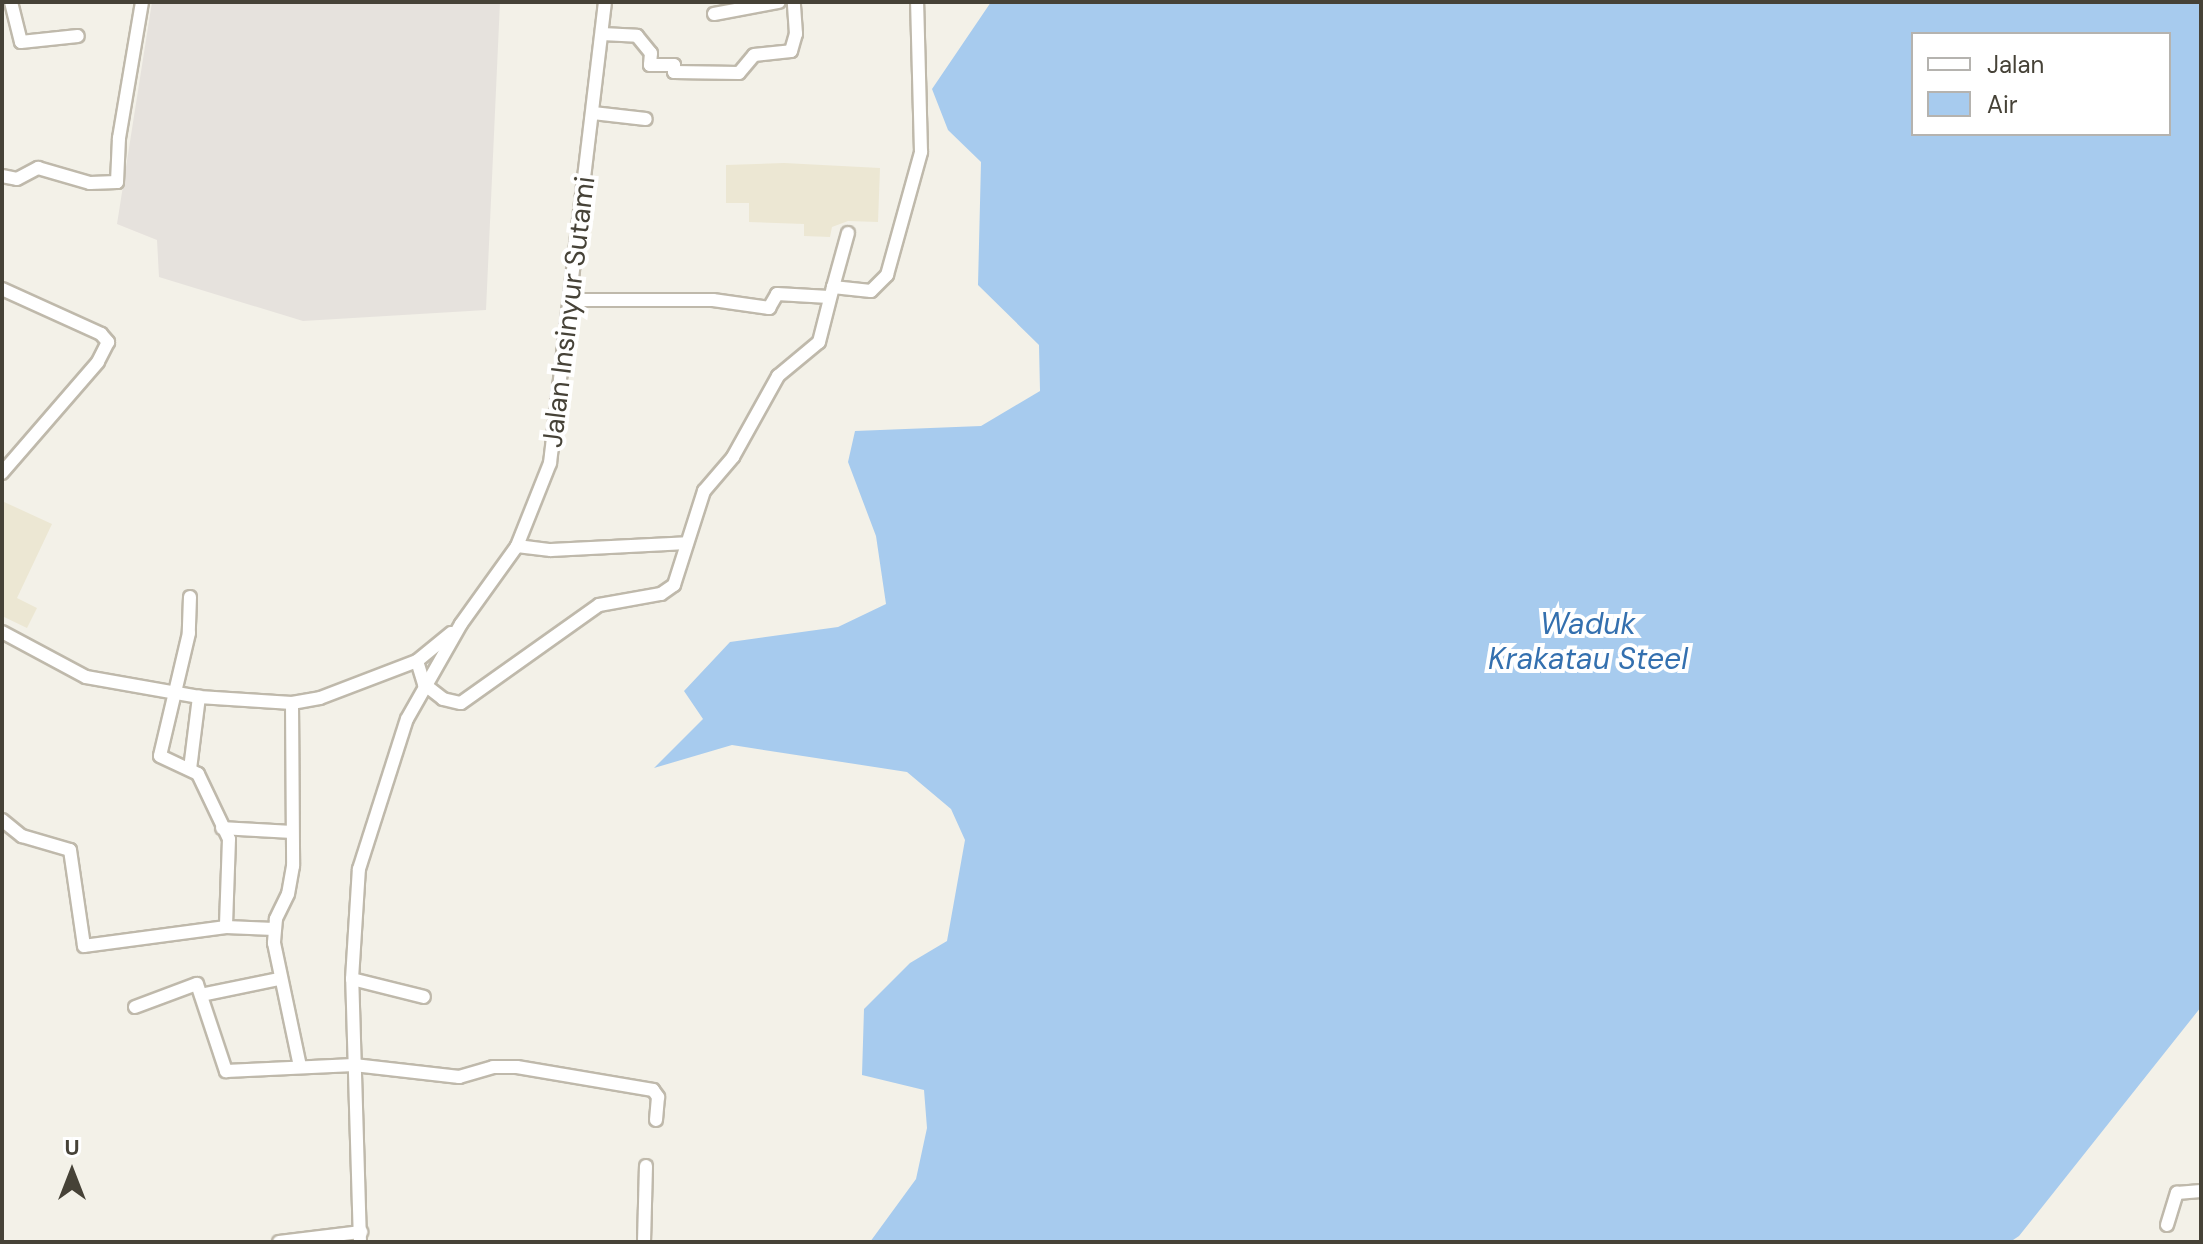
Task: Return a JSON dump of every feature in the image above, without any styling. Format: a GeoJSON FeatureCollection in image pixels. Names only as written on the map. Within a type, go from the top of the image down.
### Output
{"type":"FeatureCollection","features":[{"type":"Feature","properties":{"kind":"street"},"geometry":{"type":"LineString","coordinates":[[11,2],[21,42],[78,36]]}},
{"type":"Feature","properties":{"kind":"street"},"geometry":{"type":"LineString","coordinates":[[2,176],[17,179],[38,168],[90,183],[117,182],[121,127],[142,2]]}},
{"type":"Feature","properties":{"kind":"street","name":"Jalan Insinyur Sutami"},"geometry":{"type":"LineString","coordinates":[[360,1237],[352,979],[359,869],[396,747],[424,684],[461,624],[517,546],[554,448],[605,2]]}},
{"type":"Feature","properties":{"kind":"street"},"geometry":{"type":"LineString","coordinates":[[714,14],[779,2]]}},
{"type":"Feature","properties":{"kind":"street"},"geometry":{"type":"LineString","coordinates":[[602,34],[637,36],[651,53],[650,65],[674,65],[674,72],[739,73],[754,55],[791,51],[796,34],[794,2]]}},
{"type":"Feature","properties":{"kind":"street"},"geometry":{"type":"LineString","coordinates":[[572,300],[713,300],[769,308],[777,294],[871,291],[890,265],[921,152],[917,2]]}},
{"type":"Feature","properties":{"kind":"street"},"geometry":{"type":"LineString","coordinates":[[593,113],[646,119]]}},
{"type":"Feature","properties":{"kind":"street"},"geometry":{"type":"LineString","coordinates":[[417,661],[424,684],[452,703],[469,699],[599,605],[666,593],[674,585],[704,491],[733,457],[778,376],[819,342],[848,233]]}},
{"type":"Feature","properties":{"kind":"street"},"geometry":{"type":"LineString","coordinates":[[2,289],[101,334],[108,342],[98,362],[2,473]]}},
{"type":"Feature","properties":{"kind":"street"},"geometry":{"type":"LineString","coordinates":[[517,546],[551,550],[687,543]]}},
{"type":"Feature","properties":{"kind":"street"},"geometry":{"type":"LineString","coordinates":[[190,597],[189,633],[160,756],[198,774],[222,828],[230,849],[226,927]]}},
{"type":"Feature","properties":{"kind":"street"},"geometry":{"type":"LineString","coordinates":[[2,633],[86,677],[199,697],[292,703],[320,698],[417,661],[461,624]]}},
{"type":"Feature","properties":{"kind":"street"},"geometry":{"type":"LineString","coordinates":[[190,769],[199,697]]}},
{"type":"Feature","properties":{"kind":"street"},"geometry":{"type":"LineString","coordinates":[[292,703],[291,879],[274,929],[279,979],[300,1066]]}},
{"type":"Feature","properties":{"kind":"street"},"geometry":{"type":"LineString","coordinates":[[2,820],[31,840],[70,850],[84,946],[226,927],[274,929]]}},
{"type":"Feature","properties":{"kind":"street"},"geometry":{"type":"LineString","coordinates":[[222,828],[291,832]]}},
{"type":"Feature","properties":{"kind":"street"},"geometry":{"type":"LineString","coordinates":[[201,995],[279,979]]}},
{"type":"Feature","properties":{"kind":"street"},"geometry":{"type":"LineString","coordinates":[[352,979],[424,997]]}},
{"type":"Feature","properties":{"kind":"street"},"geometry":{"type":"LineString","coordinates":[[135,1007],[195,984],[224,1070],[354,1065],[459,1077],[504,1066],[648,1088],[658,1097],[656,1120]]}},
{"type":"Feature","properties":{"kind":"street"},"geometry":{"type":"LineString","coordinates":[[644,1242],[646,1166]]}},
{"type":"Feature","properties":{"kind":"street"},"geometry":{"type":"LineString","coordinates":[[2167,1225],[2177,1193],[2201,1191]]}},
{"type":"Feature","properties":{"kind":"street"},"geometry":{"type":"LineString","coordinates":[[279,1242],[360,1237]]}},
{"type":"Feature","properties":{"kind":"shaded area"},"geometry":{"type":"Polygon","coordinates":[[[152,2],[500,2],[486,310],[303,321],[159,277],[157,240],[117,224],[152,2]]]}},
{"type":"Feature","properties":{"kind":"shaded area"},"geometry":{"type":"Polygon","coordinates":[[[784,163],[880,168],[878,222],[848,221],[832,227],[830,237],[804,236],[804,224],[749,222],[749,203],[726,203],[726,165],[784,163]]]}},
{"type":"Feature","properties":{"kind":"shaded area"},"geometry":{"type":"Polygon","coordinates":[[[2,501],[52,524],[17,598],[37,608],[27,628],[2,616],[2,501]]]}},
{"type":"Feature","properties":{"kind":"water","name":"Waduk Krakatau Steel"},"geometry":{"type":"Polygon","coordinates":[[[991,2],[2201,2],[2201,1007],[2019,1236],[2010,1242],[870,1242],[916,1179],[927,1128],[924,1090],[862,1075],[864,1009],[910,963],[947,941],[965,840],[951,809],[907,772],[732,745],[654,768],[703,719],[684,691],[730,642],[838,627],[886,604],[876,536],[848,462],[855,431],[981,426],[1040,391],[1039,345],[978,285],[981,162],[948,130],[932,89],[991,2]]]}}]}
